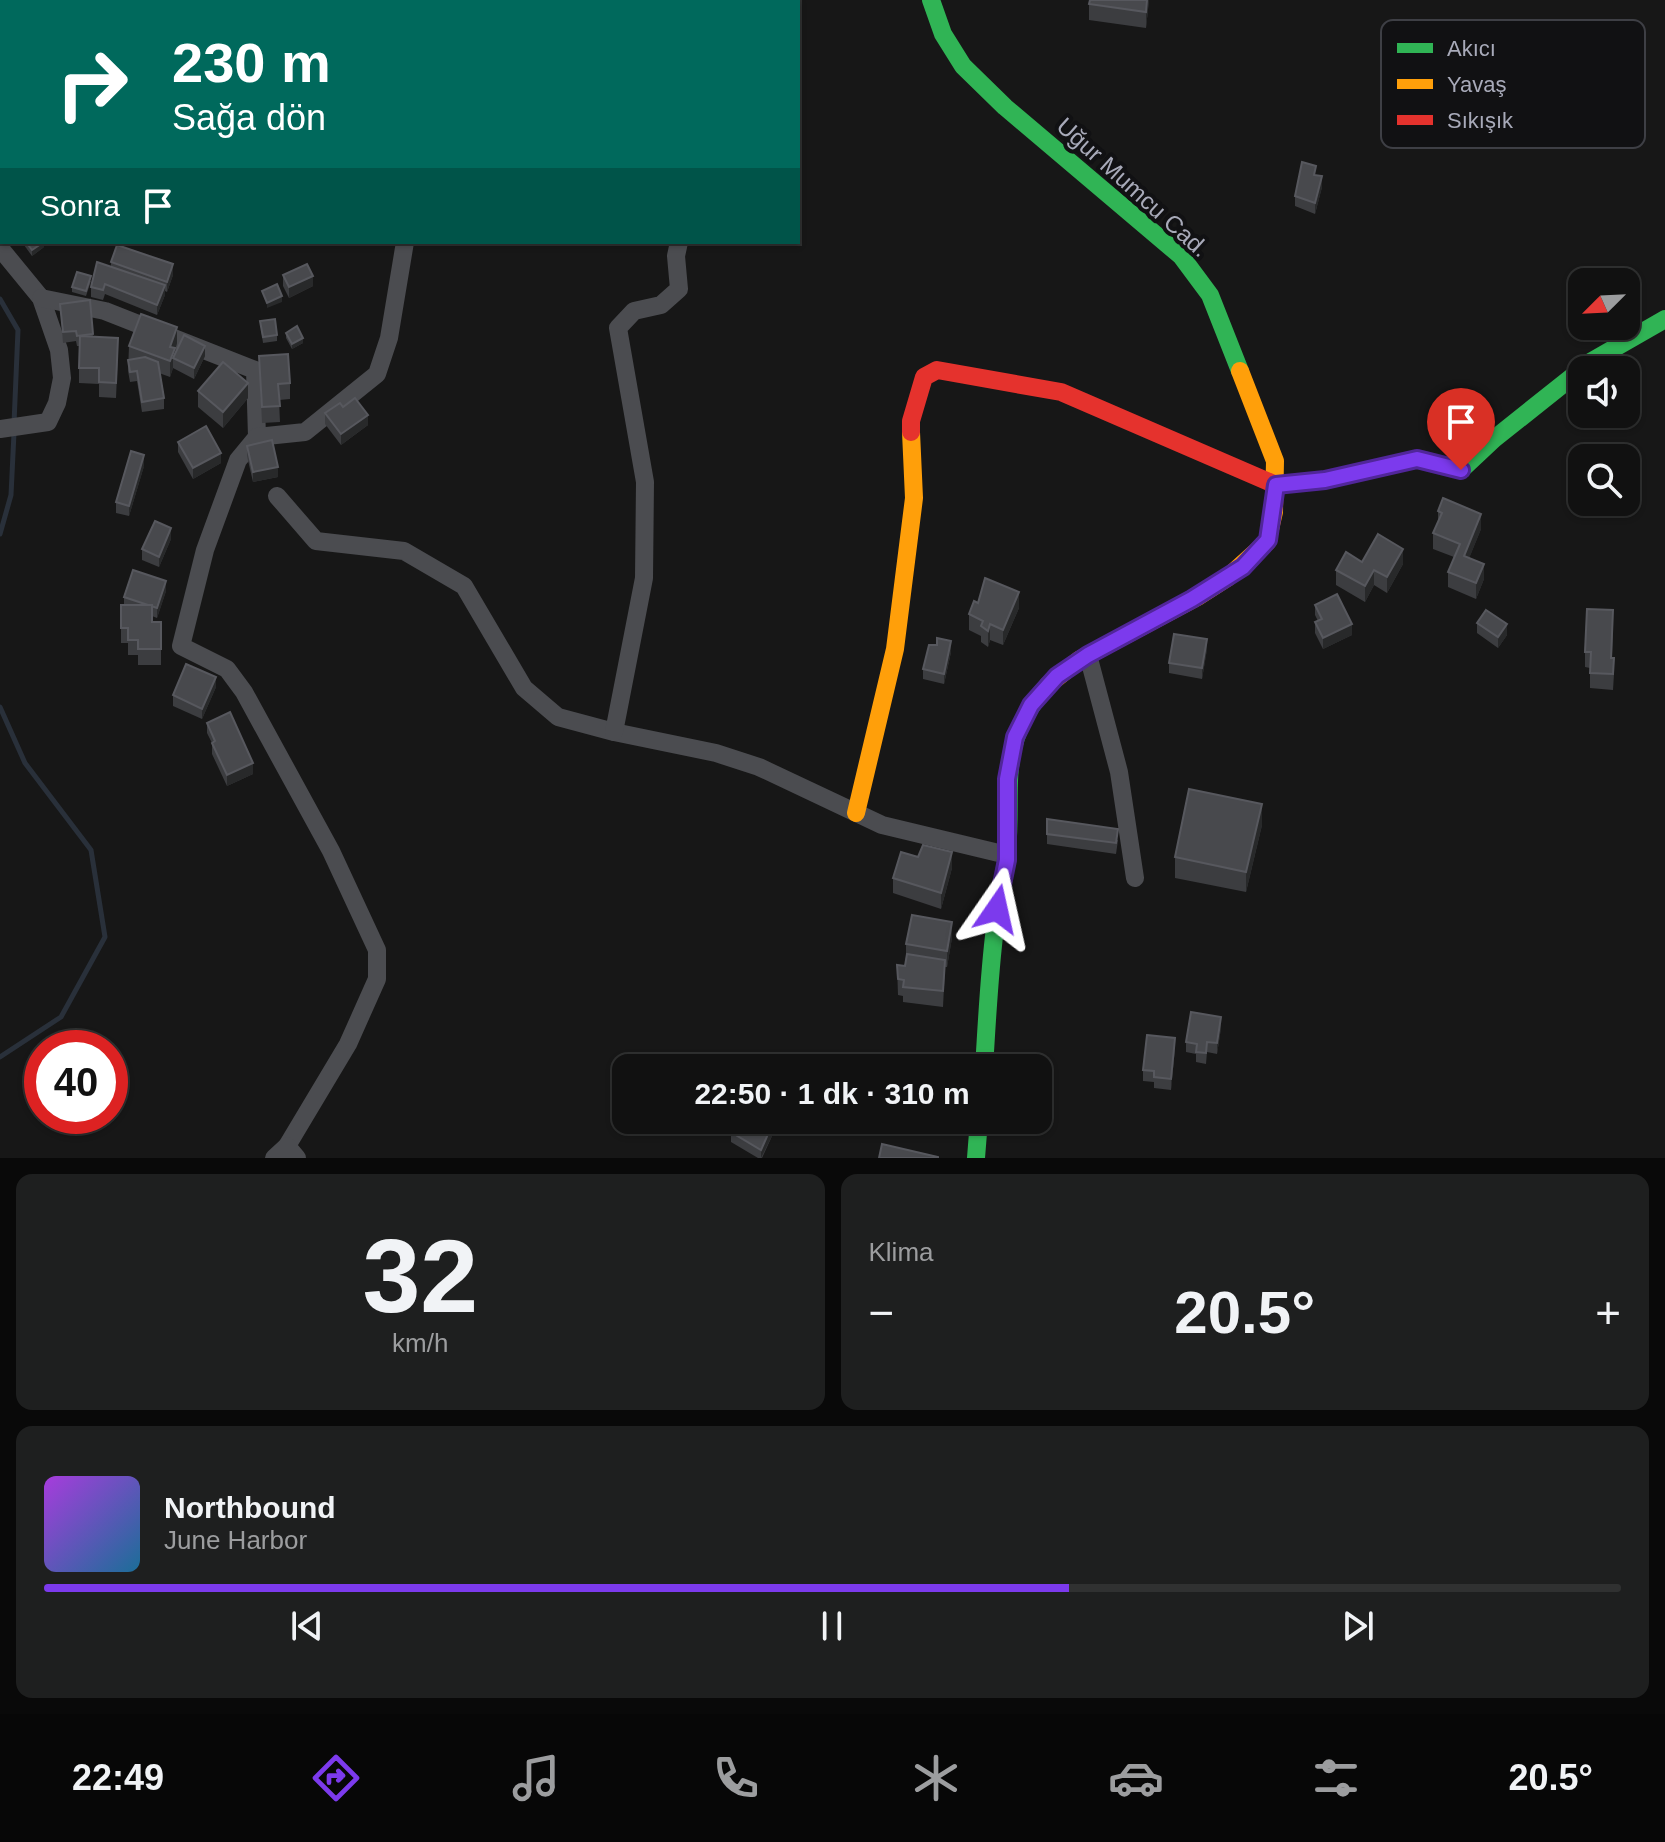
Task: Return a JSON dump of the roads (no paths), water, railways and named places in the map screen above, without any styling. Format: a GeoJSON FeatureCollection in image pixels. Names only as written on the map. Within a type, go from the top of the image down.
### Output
{"type":"FeatureCollection","features":[{"type":"Feature","properties":{"kind":"street","name":"Uğur Mumcu Cad."},"geometry":{"type":"LineString","coordinates":[[931,0],[943,34],[963,66],[1005,107],[1181,256],[1210,295],[1275,461],[1276,485],[1268,540],[1243,567],[1192,599],[1088,655],[1057,676],[1031,705],[1015,737],[1007,779],[1007,855],[997,909],[985,1054]]}},
{"type":"Feature","properties":{"kind":"street"},"geometry":{"type":"LineString","coordinates":[[257,437],[305,432],[377,374],[389,338],[405,244]]}},
{"type":"Feature","properties":{"kind":"street"},"geometry":{"type":"LineString","coordinates":[[614,732],[644,578],[645,482],[618,328],[634,311],[661,305],[679,289],[676,256],[679,244]]}},
{"type":"Feature","properties":{"kind":"street"},"geometry":{"type":"LineString","coordinates":[[0,248],[41,298],[59,350],[62,378],[57,403],[48,422],[0,429]]}},
{"type":"Feature","properties":{"kind":"street"},"geometry":{"type":"LineString","coordinates":[[41,298],[105,311],[255,370],[257,437],[238,460],[205,550],[181,646],[227,669],[244,692],[331,851],[377,950],[377,979],[348,1044],[286,1154]]}},
{"type":"Feature","properties":{"kind":"street"},"geometry":{"type":"LineString","coordinates":[[856,813],[895,649],[914,498],[911,421],[924,377],[937,370],[1061,392],[1276,485],[1325,480],[1417,459],[1461,470],[1494,439],[1592,361],[1665,319]]}},
{"type":"Feature","properties":{"kind":"street"},"geometry":{"type":"LineString","coordinates":[[277,496],[316,541],[404,551],[464,586],[524,688],[558,717],[716,753],[759,767],[882,825],[1007,855]]}},
{"type":"Feature","properties":{"kind":"street"},"geometry":{"type":"LineString","coordinates":[[1088,655],[1119,772],[1135,878]]}},
{"type":"Feature","properties":{"kind":"street"},"geometry":{"type":"LineString","coordinates":[[976,1158],[978,1134]]}},
{"type":"Feature","properties":{"kind":"waterway"},"geometry":{"type":"LineString","coordinates":[[0,299],[18,330],[14,423]]}},
{"type":"Feature","properties":{"kind":"waterway"},"geometry":{"type":"LineString","coordinates":[[0,534],[11,495],[14,433]]}},
{"type":"Feature","properties":{"kind":"waterway"},"geometry":{"type":"LineString","coordinates":[[0,707],[25,763],[91,850],[105,937],[61,1017],[0,1057]]}}]}
